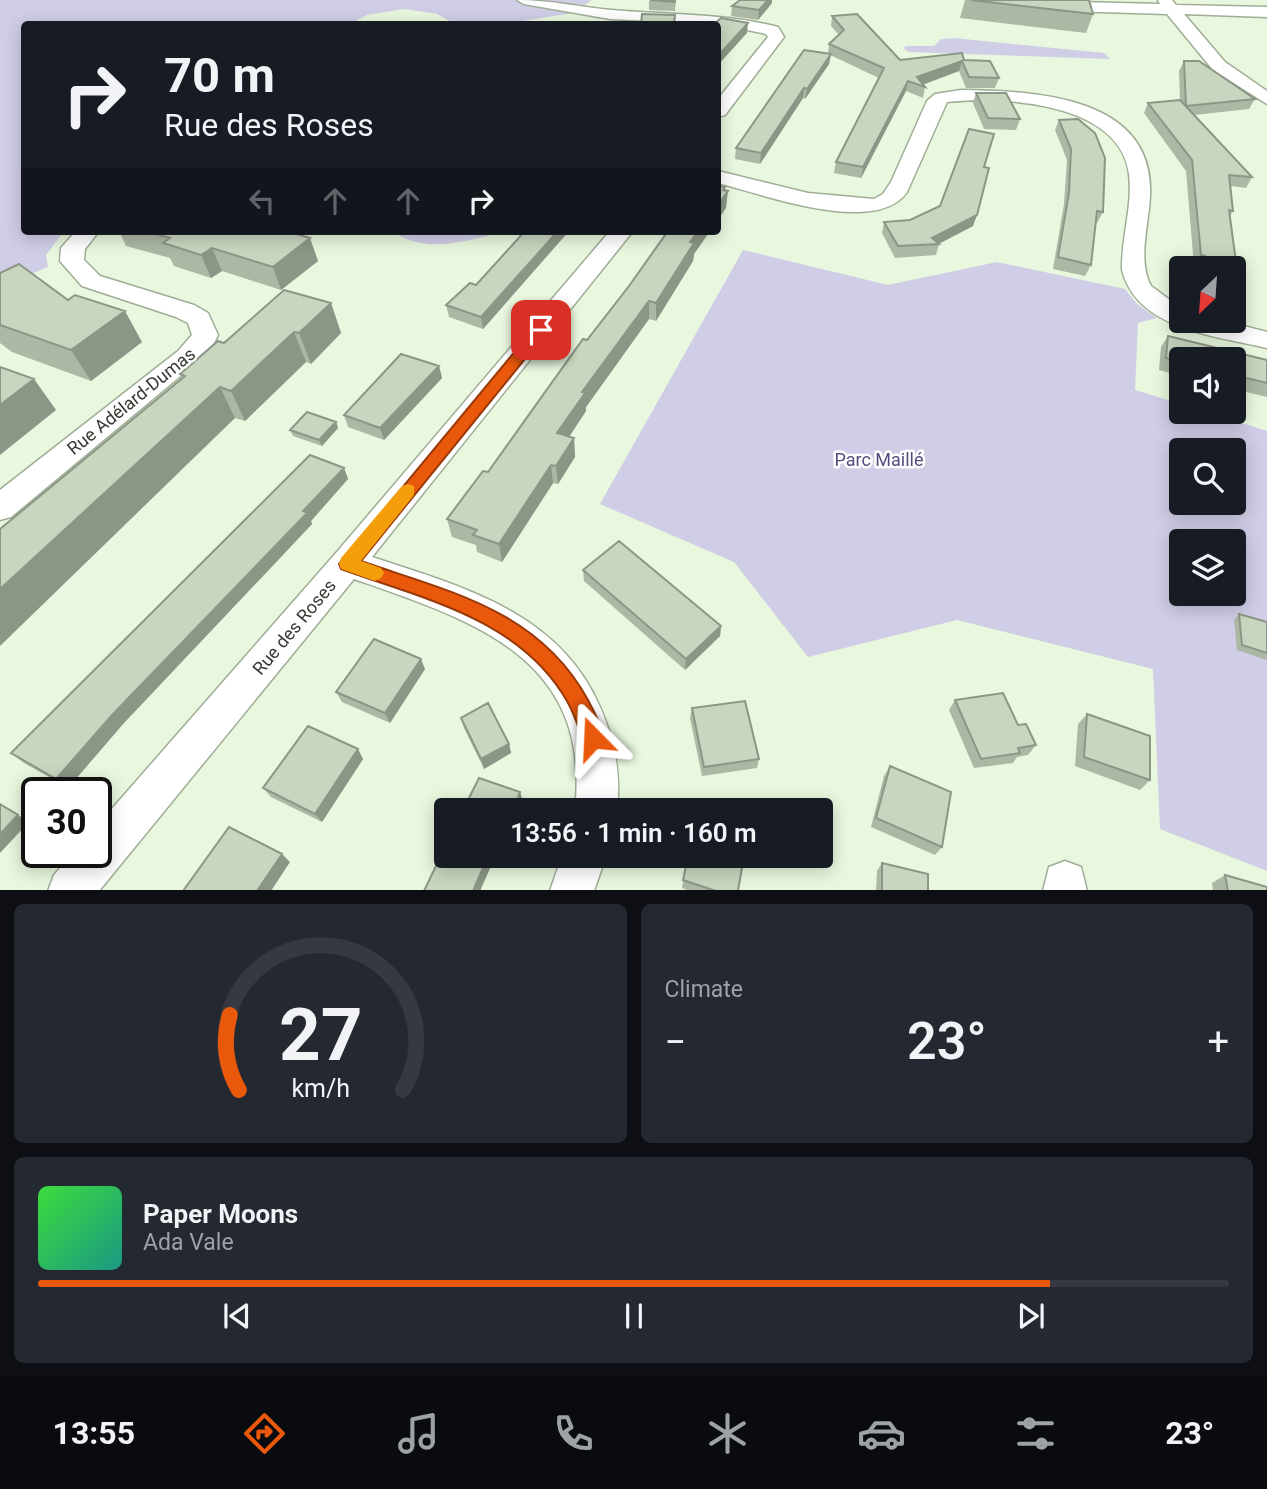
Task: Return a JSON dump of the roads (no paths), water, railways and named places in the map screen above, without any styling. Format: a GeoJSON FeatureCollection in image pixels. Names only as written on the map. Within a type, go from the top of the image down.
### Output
{"type":"FeatureCollection","features":[{"type":"Feature","properties":{"kind":"street"},"geometry":{"type":"LineString","coordinates":[[524,0],[604,19],[707,21]]}},
{"type":"Feature","properties":{"kind":"street"},"geometry":{"type":"LineString","coordinates":[[1004,0],[1168,5],[1267,12]]}},
{"type":"Feature","properties":{"kind":"street"},"geometry":{"type":"LineString","coordinates":[[1168,5],[1219,66],[1267,99]]}},
{"type":"Feature","properties":{"kind":"street"},"geometry":{"type":"LineString","coordinates":[[721,23],[772,30],[775,33],[773,41],[721,107]]}},
{"type":"Feature","properties":{"kind":"street"},"geometry":{"type":"LineString","coordinates":[[721,178],[848,206],[880,205],[895,195],[934,105],[941,98],[1015,98],[1066,105],[1097,117],[1129,145],[1139,171],[1134,272],[1148,299],[1169,311]]}},
{"type":"Feature","properties":{"kind":"street","name":"Rue Adélard-Dumas"},"geometry":{"type":"LineString","coordinates":[[0,508],[187,357],[201,345],[205,335],[199,319],[185,311],[91,281],[72,261],[73,248],[84,235]]}},
{"type":"Feature","properties":{"kind":"street","name":"Rue des Roses"},"geometry":{"type":"LineString","coordinates":[[72,890],[348,564],[619,235]]}},
{"type":"Feature","properties":{"kind":"street"},"geometry":{"type":"LineString","coordinates":[[1239,333],[1267,340]]}},
{"type":"Feature","properties":{"kind":"street"},"geometry":{"type":"LineString","coordinates":[[348,564],[468,607],[508,625],[544,654],[573,692],[588,721],[597,755],[599,798]]}},
{"type":"Feature","properties":{"kind":"street"},"geometry":{"type":"LineString","coordinates":[[572,890],[580,868]]}},
{"type":"Feature","properties":{"kind":"park label","name":"Parc Maillé"},"geometry":{"type":"Point","coordinates":[879,459]}}]}
